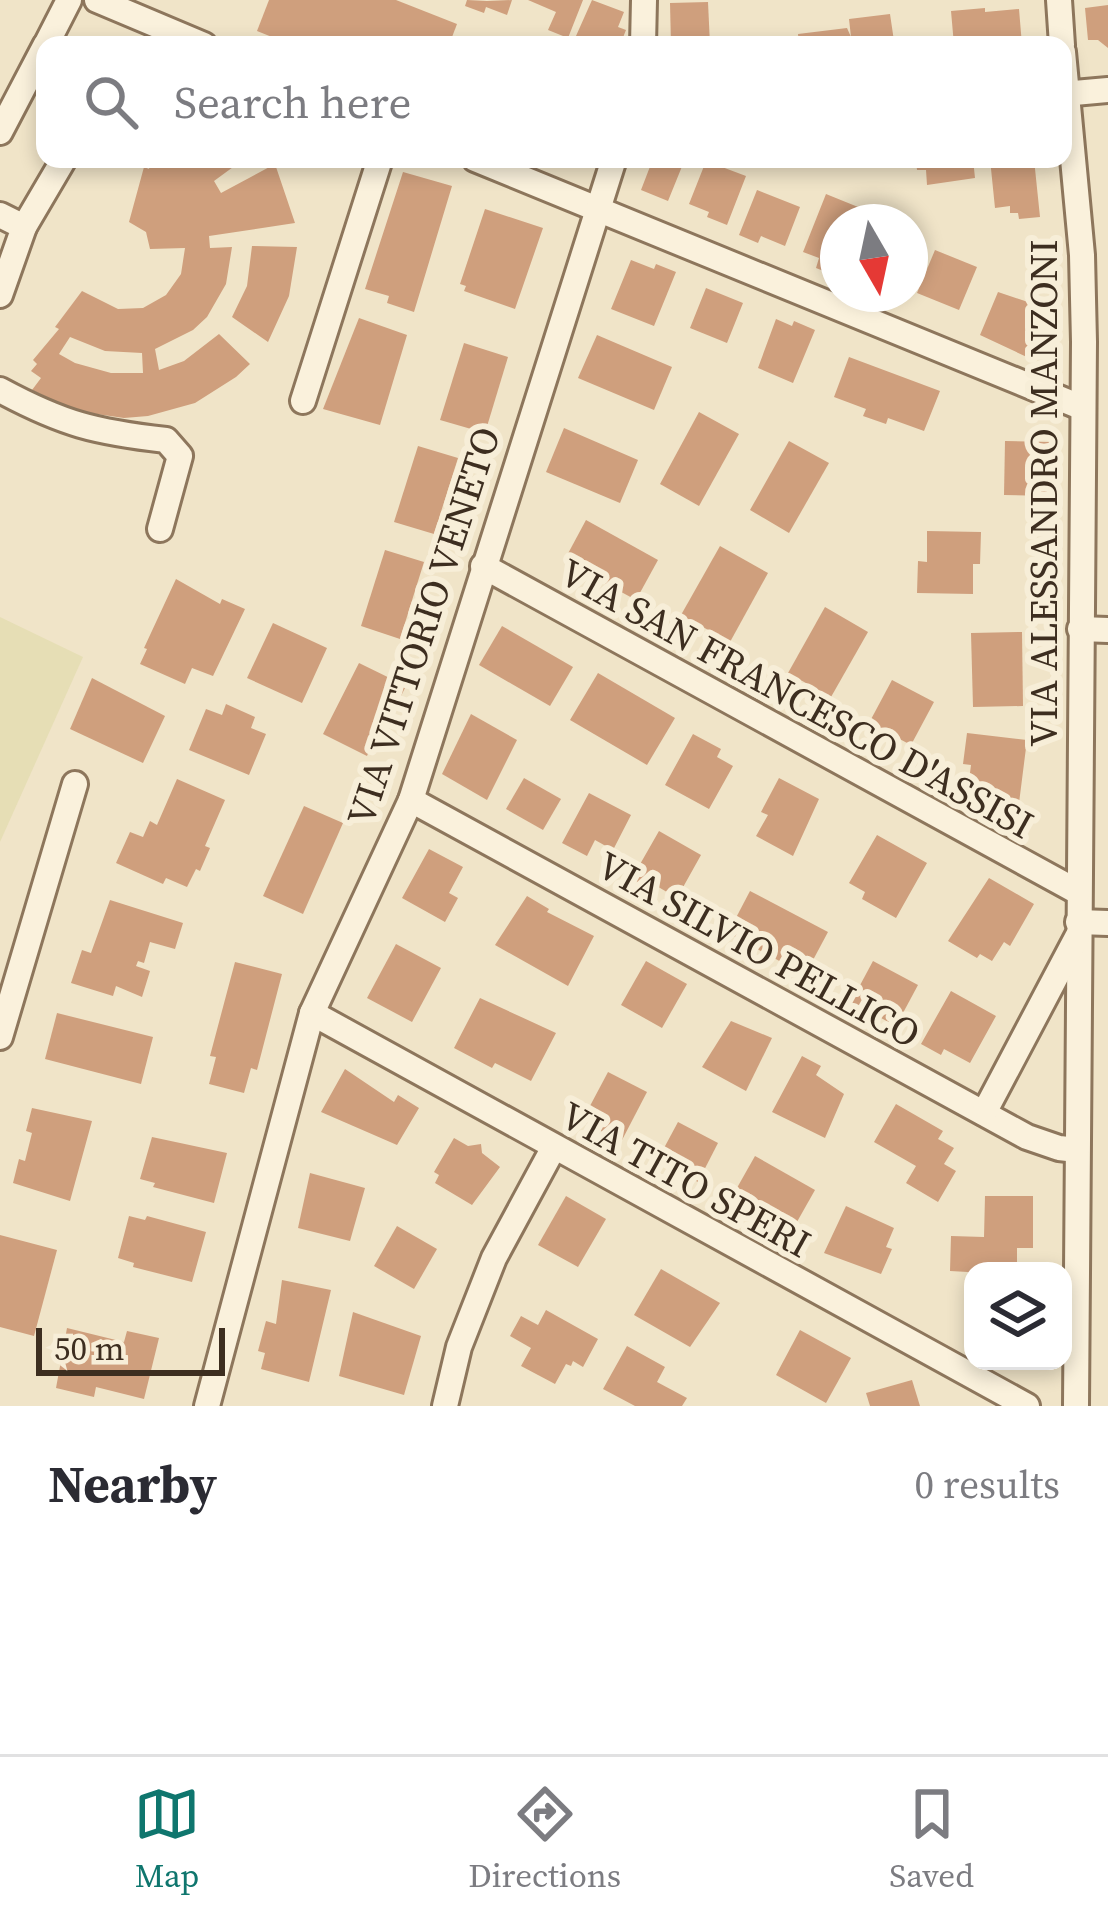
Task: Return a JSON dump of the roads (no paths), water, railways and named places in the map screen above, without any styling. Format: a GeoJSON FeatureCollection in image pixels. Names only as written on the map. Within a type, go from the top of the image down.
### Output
{"type":"FeatureCollection","features":[{"type":"Feature","properties":{"kind":"street"},"geometry":{"type":"LineString","coordinates":[[50,36],[69,0]]}},
{"type":"Feature","properties":{"kind":"street"},"geometry":{"type":"LineString","coordinates":[[97,0],[183,36]]}},
{"type":"Feature","properties":{"kind":"street"},"geometry":{"type":"LineString","coordinates":[[643,36],[644,0]]}},
{"type":"Feature","properties":{"kind":"street","name":"VIA ALESSANDRO MANZONI"},"geometry":{"type":"LineString","coordinates":[[1059,0],[1062,36]]}},
{"type":"Feature","properties":{"kind":"street"},"geometry":{"type":"LineString","coordinates":[[0,132],[36,63]]}},
{"type":"Feature","properties":{"kind":"street"},"geometry":{"type":"LineString","coordinates":[[1072,93],[1108,90]]}},
{"type":"Feature","properties":{"kind":"street","name":"VIA ALESSANDRO MANZONI"},"geometry":{"type":"LineString","coordinates":[[1072,160],[1082,255],[1083,408],[1076,1406]]}},
{"type":"Feature","properties":{"kind":"street"},"geometry":{"type":"LineString","coordinates":[[0,295],[24,227],[59,168]]}},
{"type":"Feature","properties":{"kind":"street"},"geometry":{"type":"LineString","coordinates":[[303,401],[377,168]]}},
{"type":"Feature","properties":{"kind":"street"},"geometry":{"type":"LineString","coordinates":[[497,168],[1083,408]]}},
{"type":"Feature","properties":{"kind":"street","name":"VIA VITTORIO VENETO"},"geometry":{"type":"LineString","coordinates":[[206,1406],[312,1013],[411,800],[611,168]]}},
{"type":"Feature","properties":{"kind":"street"},"geometry":{"type":"LineString","coordinates":[[0,215],[24,227]]}},
{"type":"Feature","properties":{"kind":"street"},"geometry":{"type":"LineString","coordinates":[[0,390],[46,415],[98,433],[166,440],[180,456],[160,529]]}},
{"type":"Feature","properties":{"kind":"street","name":"VIA SAN FRANCESCO D'ASSISI"},"geometry":{"type":"LineString","coordinates":[[483,566],[1078,892]]}},
{"type":"Feature","properties":{"kind":"street"},"geometry":{"type":"LineString","coordinates":[[1080,629],[1108,630]]}},
{"type":"Feature","properties":{"kind":"street"},"geometry":{"type":"LineString","coordinates":[[0,1037],[75,784]]}},
{"type":"Feature","properties":{"kind":"street","name":"VIA SILVIO PELLICO"},"geometry":{"type":"LineString","coordinates":[[411,800],[1041,1144],[1077,1150]]}},
{"type":"Feature","properties":{"kind":"street"},"geometry":{"type":"LineString","coordinates":[[1078,929],[1108,923]]}},
{"type":"Feature","properties":{"kind":"street","name":"VIA ALESSANDRO MANZONI"},"geometry":{"type":"LineString","coordinates":[[983,1113],[1078,929]]}},
{"type":"Feature","properties":{"kind":"street","name":"VIA TITO SPERI"},"geometry":{"type":"LineString","coordinates":[[312,1013],[1028,1406]]}},
{"type":"Feature","properties":{"kind":"street"},"geometry":{"type":"LineString","coordinates":[[445,1406],[459,1347],[494,1258],[554,1148]]}}]}
